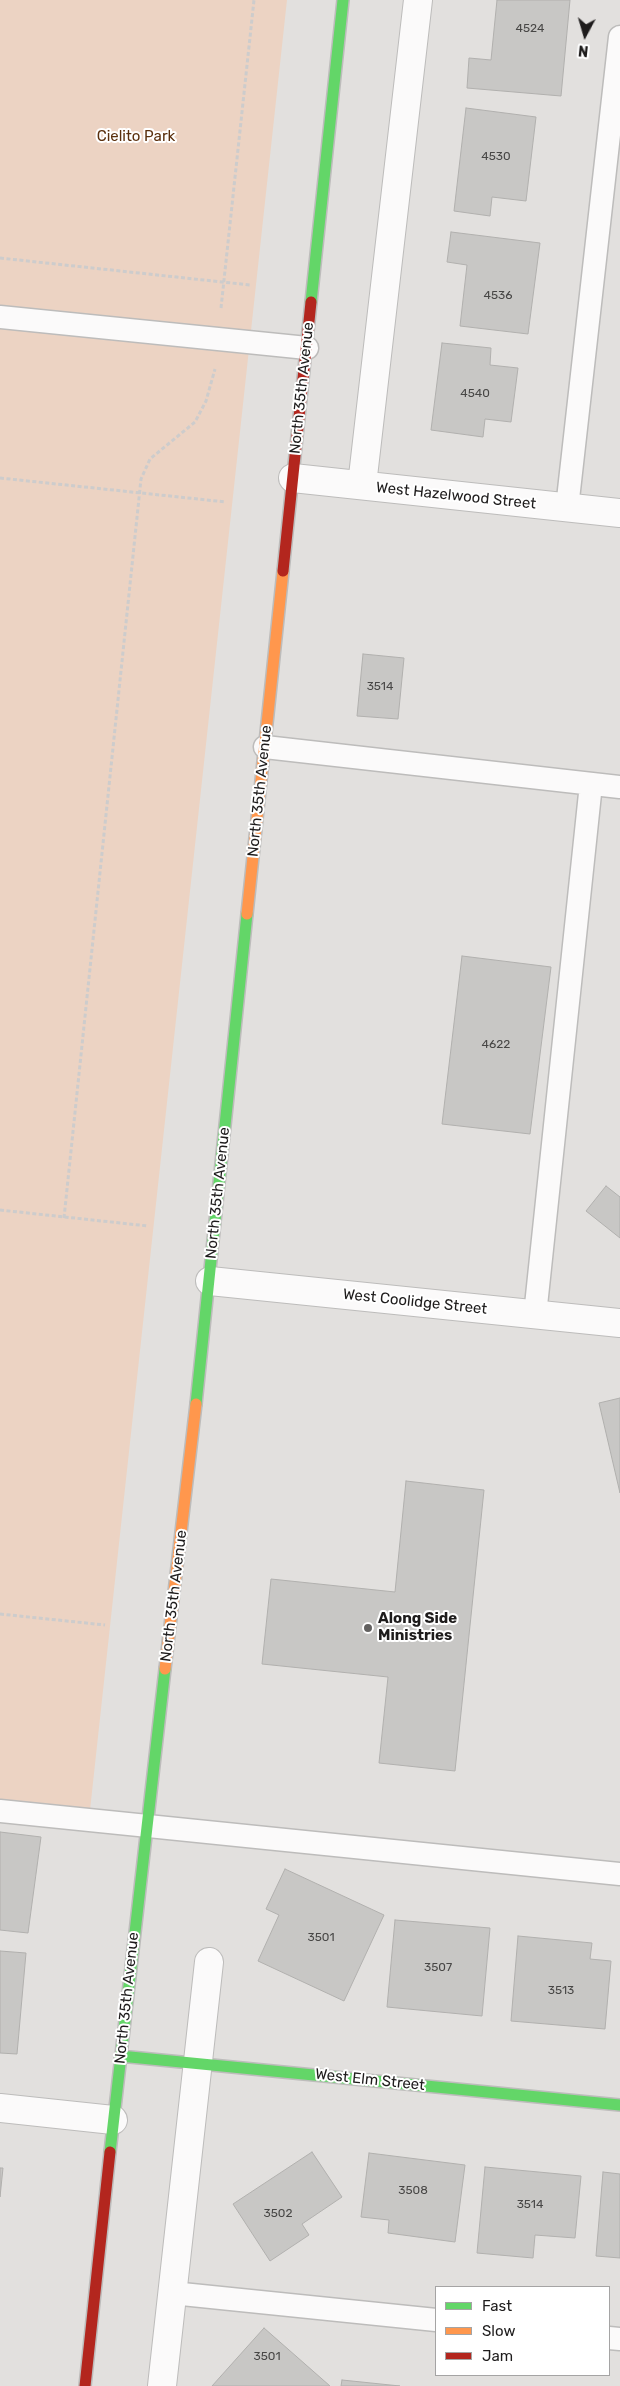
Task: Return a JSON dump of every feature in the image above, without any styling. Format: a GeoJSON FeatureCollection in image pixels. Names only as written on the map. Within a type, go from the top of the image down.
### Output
{"type":"FeatureCollection","features":[{"type":"Feature","properties":{"kind":"main road","name":"North 35th Avenue"},"geometry":{"type":"LineString","coordinates":[[85,2386],[146,1826],[210,1281],[343,0]]}},
{"type":"Feature","properties":{"kind":"main road","name":"West Elm Street"},"geometry":{"type":"LineString","coordinates":[[120,2056],[620,2105]]}},
{"type":"Feature","properties":{"kind":"street"},"geometry":{"type":"LineString","coordinates":[[362,485],[418,0]]}},
{"type":"Feature","properties":{"kind":"street","name":"West Hazelwood Street"},"geometry":{"type":"LineString","coordinates":[[293,478],[620,513]]}},
{"type":"Feature","properties":{"kind":"street","name":"West Coolidge Street"},"geometry":{"type":"LineString","coordinates":[[210,1281],[620,1324]]}},
{"type":"Feature","properties":{"kind":"street"},"geometry":{"type":"LineString","coordinates":[[162,2386],[209,1962]]}},
{"type":"Feature","properties":{"kind":"street"},"geometry":{"type":"LineString","coordinates":[[0,2108],[113,2120]]}},
{"type":"Feature","properties":{"kind":"lane"},"geometry":{"type":"LineString","coordinates":[[567,508],[620,37]]}},
{"type":"Feature","properties":{"kind":"lane"},"geometry":{"type":"LineString","coordinates":[[0,317],[306,348]]}},
{"type":"Feature","properties":{"kind":"lane"},"geometry":{"type":"LineString","coordinates":[[265,747],[620,787]]}},
{"type":"Feature","properties":{"kind":"lane"},"geometry":{"type":"LineString","coordinates":[[535,1315],[591,784]]}},
{"type":"Feature","properties":{"kind":"lane"},"geometry":{"type":"LineString","coordinates":[[0,1811],[620,1874]]}},
{"type":"Feature","properties":{"kind":"lane"},"geometry":{"type":"LineString","coordinates":[[172,2293],[435,2320]]}},
{"type":"Feature","properties":{"kind":"path"},"geometry":{"type":"LineString","coordinates":[[64,1218],[141,479],[150,458],[194,422],[206,401],[214,372],[254,0]]}},
{"type":"Feature","properties":{"kind":"path"},"geometry":{"type":"LineString","coordinates":[[0,258],[250,285]]}},
{"type":"Feature","properties":{"kind":"path"},"geometry":{"type":"LineString","coordinates":[[0,478],[226,502]]}},
{"type":"Feature","properties":{"kind":"path"},"geometry":{"type":"LineString","coordinates":[[0,1210],[148,1226]]}},
{"type":"Feature","properties":{"kind":"path"},"geometry":{"type":"LineString","coordinates":[[0,1614],[105,1625]]}},
{"type":"Feature","properties":{"kind":"green space","name":"Cielito Park"},"geometry":{"type":"Polygon","coordinates":[[[0,0],[287,0],[90,1810],[0,1801],[0,0]]]}},
{"type":"Feature","properties":{"kind":"building"},"geometry":{"type":"Polygon","coordinates":[[[497,0],[570,0],[561,96],[467,88],[469,58],[491,60],[497,0]]]}},
{"type":"Feature","properties":{"kind":"building"},"geometry":{"type":"Polygon","coordinates":[[[466,108],[536,117],[526,201],[492,197],[490,216],[454,211],[466,108]]]}},
{"type":"Feature","properties":{"kind":"building"},"geometry":{"type":"Polygon","coordinates":[[[451,232],[540,243],[528,334],[460,326],[467,265],[447,262],[451,232]]]}},
{"type":"Feature","properties":{"kind":"building"},"geometry":{"type":"Polygon","coordinates":[[[442,343],[491,348],[490,365],[518,368],[511,422],[485,419],[483,437],[431,430],[442,343]]]}},
{"type":"Feature","properties":{"kind":"building"},"geometry":{"type":"Polygon","coordinates":[[[363,654],[404,658],[398,719],[357,716],[363,654]]]}},
{"type":"Feature","properties":{"kind":"building"},"geometry":{"type":"Polygon","coordinates":[[[462,956],[551,967],[530,1134],[442,1124],[462,956]]]}},
{"type":"Feature","properties":{"kind":"building"},"geometry":{"type":"Polygon","coordinates":[[[606,1186],[620,1197],[620,1238],[586,1211],[606,1186]]]}},
{"type":"Feature","properties":{"kind":"building"},"geometry":{"type":"Polygon","coordinates":[[[620,1398],[620,1493],[599,1403],[620,1398]]]}},
{"type":"Feature","properties":{"kind":"building","name":"Along Side Ministries"},"geometry":{"type":"Polygon","coordinates":[[[406,1481],[484,1490],[455,1771],[379,1763],[388,1677],[262,1664],[271,1579],[395,1592],[406,1481]]]}},
{"type":"Feature","properties":{"kind":"building"},"geometry":{"type":"Polygon","coordinates":[[[0,1832],[41,1837],[28,1933],[0,1930],[0,1832]]]}},
{"type":"Feature","properties":{"kind":"building"},"geometry":{"type":"Polygon","coordinates":[[[285,1869],[384,1915],[344,2001],[258,1961],[279,1915],[266,1909],[285,1869]]]}},
{"type":"Feature","properties":{"kind":"building"},"geometry":{"type":"Polygon","coordinates":[[[395,1920],[490,1928],[482,2016],[387,2007],[395,1920]]]}},
{"type":"Feature","properties":{"kind":"building"},"geometry":{"type":"Polygon","coordinates":[[[518,1936],[592,1943],[590,1959],[611,1961],[605,2029],[511,2021],[518,1936]]]}},
{"type":"Feature","properties":{"kind":"building"},"geometry":{"type":"Polygon","coordinates":[[[0,1951],[26,1953],[17,2054],[0,2053],[0,1951]]]}},
{"type":"Feature","properties":{"kind":"building"},"geometry":{"type":"Polygon","coordinates":[[[312,2152],[342,2197],[302,2224],[309,2235],[270,2261],[233,2204],[312,2152]]]}},
{"type":"Feature","properties":{"kind":"building"},"geometry":{"type":"Polygon","coordinates":[[[369,2153],[465,2165],[455,2242],[388,2233],[389,2220],[361,2217],[369,2153]]]}},
{"type":"Feature","properties":{"kind":"building"},"geometry":{"type":"Polygon","coordinates":[[[485,2167],[581,2176],[575,2238],[535,2235],[533,2258],[477,2253],[485,2167]]]}},
{"type":"Feature","properties":{"kind":"building"},"geometry":{"type":"Polygon","coordinates":[[[0,2168],[3,2168],[0,2197],[0,2168]]]}},
{"type":"Feature","properties":{"kind":"building"},"geometry":{"type":"Polygon","coordinates":[[[603,2172],[620,2174],[620,2258],[596,2256],[603,2172]]]}},
{"type":"Feature","properties":{"kind":"building"},"geometry":{"type":"Polygon","coordinates":[[[264,2328],[330,2386],[212,2386],[264,2328]]]}},
{"type":"Feature","properties":{"kind":"building"},"geometry":{"type":"Polygon","coordinates":[[[342,2380],[400,2386],[341,2386],[342,2380]]]}},
{"type":"Feature","properties":{"kind":"traffic: fast"},"geometry":{"type":"LineString","coordinates":[[311,302],[343,0]]}},
{"type":"Feature","properties":{"kind":"traffic: fast"},"geometry":{"type":"LineString","coordinates":[[196,1404],[247,914]]}},
{"type":"Feature","properties":{"kind":"traffic: fast"},"geometry":{"type":"LineString","coordinates":[[110,2152],[165,1669]]}},
{"type":"Feature","properties":{"kind":"traffic: fast"},"geometry":{"type":"LineString","coordinates":[[120,2056],[620,2105]]}},
{"type":"Feature","properties":{"kind":"traffic: slow"},"geometry":{"type":"LineString","coordinates":[[247,914],[283,571]]}},
{"type":"Feature","properties":{"kind":"traffic: slow"},"geometry":{"type":"LineString","coordinates":[[165,1669],[196,1404]]}},
{"type":"Feature","properties":{"kind":"traffic: jam"},"geometry":{"type":"LineString","coordinates":[[283,571],[311,302]]}},
{"type":"Feature","properties":{"kind":"traffic: jam"},"geometry":{"type":"LineString","coordinates":[[85,2386],[110,2152]]}},
{"type":"Feature","properties":{"kind":"place","name":"Along Side Ministries"},"geometry":{"type":"Point","coordinates":[368,1628]}}]}
